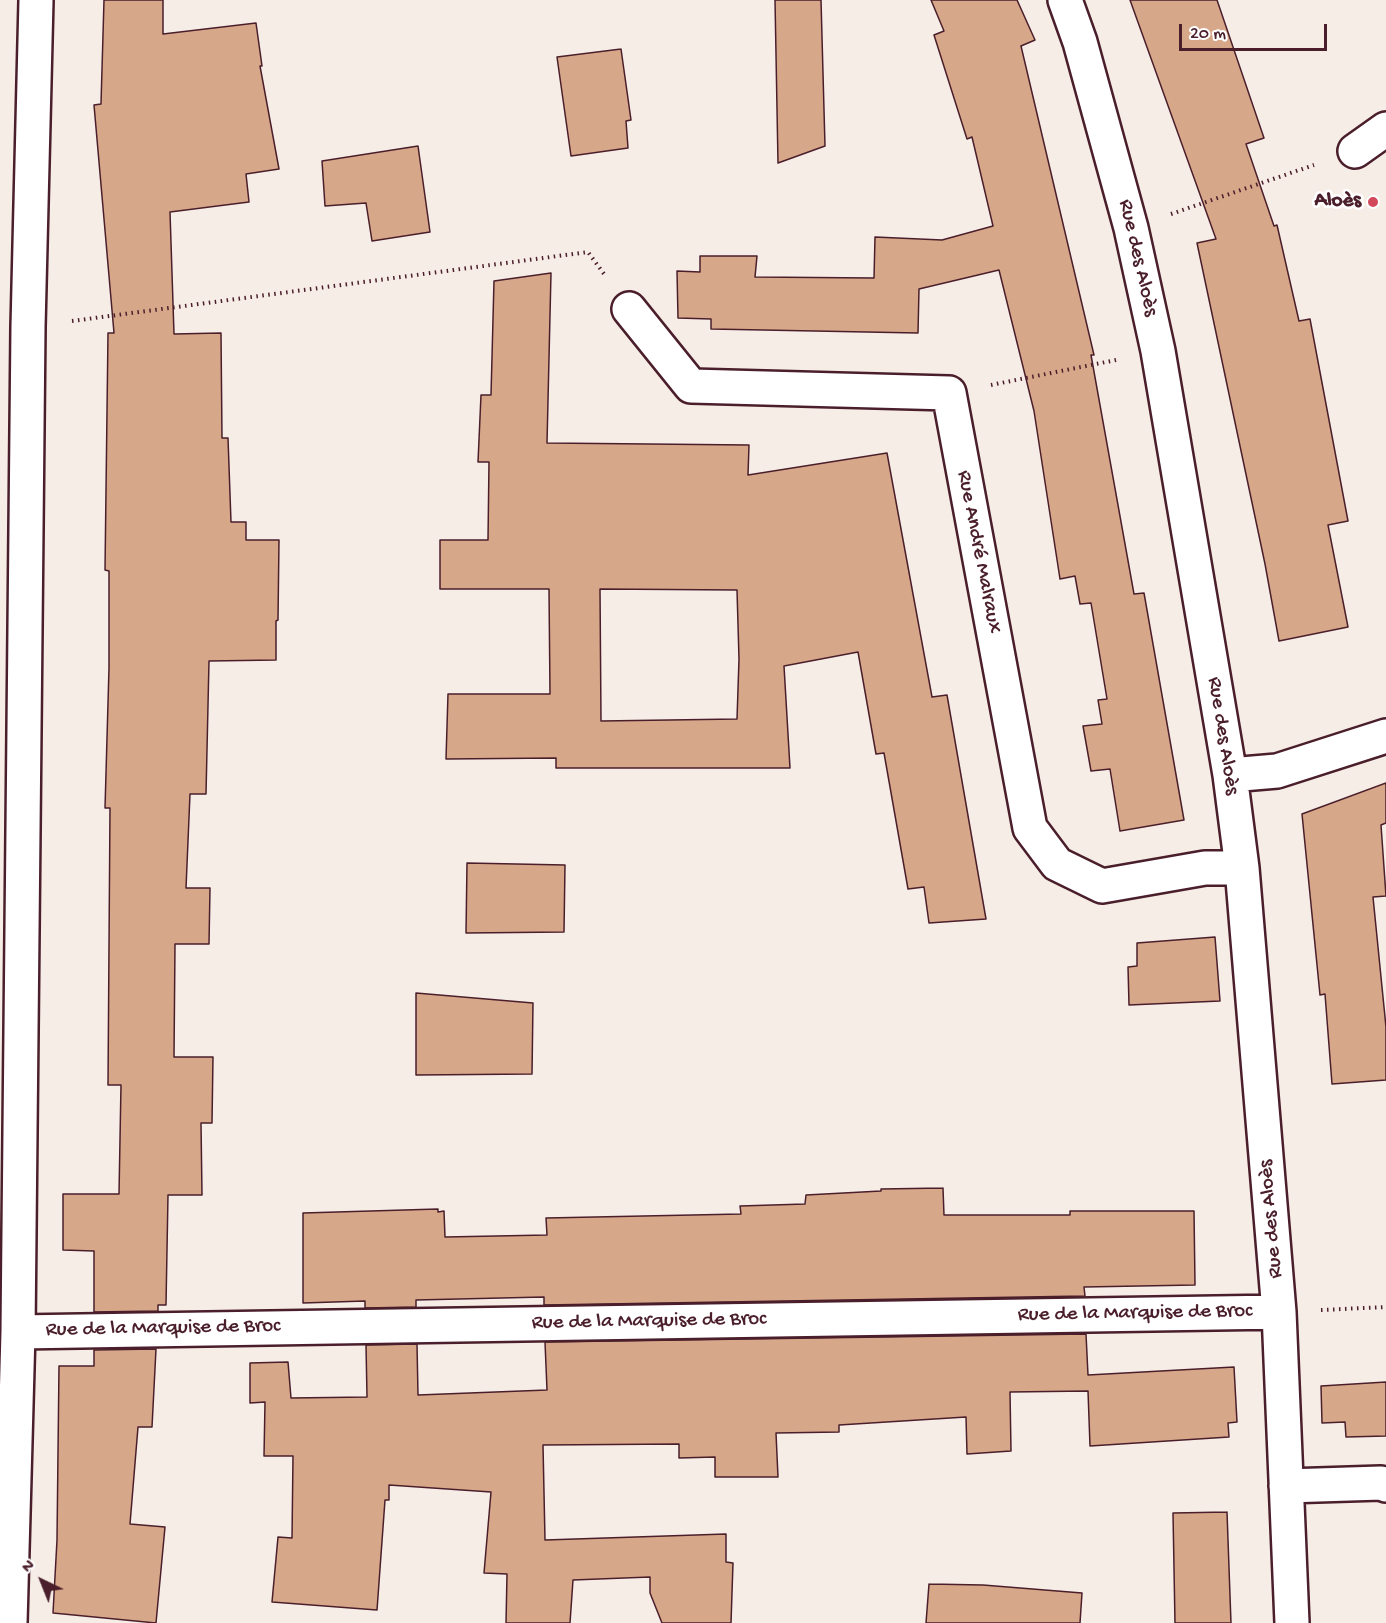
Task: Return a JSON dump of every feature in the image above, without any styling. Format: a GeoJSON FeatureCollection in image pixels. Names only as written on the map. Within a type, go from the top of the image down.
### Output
{"type":"FeatureCollection","features":[{"type":"Feature","properties":{"kind":"street"},"geometry":{"type":"LineString","coordinates":[[10,1623],[18,1332],[28,327],[36,0]]}},
{"type":"Feature","properties":{"kind":"street","name":"Rue des Aloès"},"geometry":{"type":"LineString","coordinates":[[1065,0],[1080,42],[1131,228],[1158,351],[1230,775],[1242,868],[1279,1312],[1292,1623]]}},
{"type":"Feature","properties":{"kind":"street"},"geometry":{"type":"LineString","coordinates":[[1355,151],[1386,129]]}},
{"type":"Feature","properties":{"kind":"street"},"geometry":{"type":"LineString","coordinates":[[629,309],[691,386],[949,393]]}},
{"type":"Feature","properties":{"kind":"street","name":"Rue André Malraux"},"geometry":{"type":"LineString","coordinates":[[949,393],[1030,828],[1057,864],[1102,886],[1205,868],[1242,868]]}},
{"type":"Feature","properties":{"kind":"street"},"geometry":{"type":"LineString","coordinates":[[1230,775],[1277,771],[1386,736]]}},
{"type":"Feature","properties":{"kind":"street","name":"Rue de la Marquise de Broc"},"geometry":{"type":"LineString","coordinates":[[18,1332],[1279,1312]]}},
{"type":"Feature","properties":{"kind":"street"},"geometry":{"type":"LineString","coordinates":[[1286,1486],[1382,1483],[1386,1485]]}},
{"type":"Feature","properties":{"kind":"path"},"geometry":{"type":"LineString","coordinates":[[1131,228],[1355,151]]}},
{"type":"Feature","properties":{"kind":"path"},"geometry":{"type":"LineString","coordinates":[[28,327],[588,252],[629,309]]}},
{"type":"Feature","properties":{"kind":"path"},"geometry":{"type":"LineString","coordinates":[[949,393],[1158,351]]}},
{"type":"Feature","properties":{"kind":"path"},"geometry":{"type":"LineString","coordinates":[[1279,1312],[1386,1306]]}},
{"type":"Feature","properties":{"kind":"building"},"geometry":{"type":"Polygon","coordinates":[[[104,0],[163,0],[163,34],[256,23],[262,66],[260,66],[279,169],[246,174],[249,202],[170,212],[174,334],[221,333],[222,438],[228,438],[231,522],[246,522],[246,540],[279,540],[276,660],[209,661],[206,794],[190,794],[186,888],[210,888],[209,944],[175,944],[174,1057],[213,1057],[212,1123],[201,1123],[202,1195],[168,1195],[166,1305],[158,1305],[158,1311],[94,1312],[94,1251],[63,1250],[63,1194],[119,1194],[121,1085],[108,1085],[110,808],[105,808],[109,668],[109,571],[105,570],[108,333],[114,333],[94,105],[101,104],[104,0]]]}},
{"type":"Feature","properties":{"kind":"building"},"geometry":{"type":"Polygon","coordinates":[[[775,0],[821,0],[825,146],[778,163],[775,0]]]}},
{"type":"Feature","properties":{"kind":"building"},"geometry":{"type":"Polygon","coordinates":[[[931,0],[1017,0],[1035,40],[1021,46],[1094,355],[1091,355],[1134,594],[1144,593],[1184,820],[1120,831],[1110,769],[1091,771],[1083,726],[1102,724],[1098,700],[1107,699],[1091,603],[1080,604],[1075,576],[1060,579],[1034,411],[999,270],[919,289],[918,333],[711,329],[711,319],[678,318],[677,271],[700,272],[700,256],[757,256],[755,277],[874,278],[875,237],[942,240],[993,226],[972,137],[967,139],[934,35],[944,31],[931,0]]]}},
{"type":"Feature","properties":{"kind":"building"},"geometry":{"type":"Polygon","coordinates":[[[1130,0],[1217,0],[1264,138],[1246,144],[1274,226],[1277,225],[1299,321],[1310,319],[1348,521],[1328,525],[1348,627],[1279,641],[1265,564],[1197,243],[1216,239],[1130,0]]]}},
{"type":"Feature","properties":{"kind":"building"},"geometry":{"type":"Polygon","coordinates":[[[621,49],[631,120],[626,121],[628,148],[571,156],[557,57],[621,49]]]}},
{"type":"Feature","properties":{"kind":"building"},"geometry":{"type":"Polygon","coordinates":[[[418,146],[430,232],[372,241],[366,203],[325,206],[322,161],[418,146]]]}},
{"type":"Feature","properties":{"kind":"building"},"geometry":{"type":"Polygon","coordinates":[[[551,273],[547,443],[749,445],[748,475],[887,453],[932,697],[947,695],[986,919],[929,923],[924,887],[908,889],[884,753],[876,754],[858,652],[784,666],[790,768],[556,768],[556,758],[446,759],[448,694],[550,694],[549,589],[440,589],[440,540],[488,540],[489,462],[478,462],[481,395],[491,395],[494,281],[551,273]],[[600,589],[601,721],[737,719],[739,659],[737,590],[600,589]]]}},
{"type":"Feature","properties":{"kind":"building"},"geometry":{"type":"Polygon","coordinates":[[[1386,783],[1386,823],[1381,825],[1386,896],[1373,897],[1386,1027],[1386,1080],[1332,1084],[1325,994],[1320,995],[1302,814],[1386,783]]]}},
{"type":"Feature","properties":{"kind":"building"},"geometry":{"type":"Polygon","coordinates":[[[467,863],[565,865],[564,932],[466,933],[467,863]]]}},
{"type":"Feature","properties":{"kind":"building"},"geometry":{"type":"Polygon","coordinates":[[[1215,937],[1220,1001],[1129,1005],[1128,967],[1137,966],[1137,943],[1215,937]]]}},
{"type":"Feature","properties":{"kind":"building"},"geometry":{"type":"Polygon","coordinates":[[[416,993],[533,1003],[532,1074],[416,1075],[416,993]]]}},
{"type":"Feature","properties":{"kind":"building"},"geometry":{"type":"Polygon","coordinates":[[[943,1188],[944,1215],[1070,1215],[1070,1211],[1194,1211],[1195,1285],[1084,1287],[1085,1296],[544,1305],[544,1297],[416,1300],[416,1307],[365,1308],[365,1301],[303,1303],[303,1213],[438,1209],[438,1212],[444,1211],[445,1237],[547,1235],[546,1218],[741,1214],[740,1206],[805,1204],[806,1195],[881,1191],[881,1189],[943,1188]]]}},
{"type":"Feature","properties":{"kind":"building"},"geometry":{"type":"Polygon","coordinates":[[[1086,1334],[1088,1375],[1234,1367],[1237,1422],[1228,1423],[1229,1437],[1090,1446],[1088,1391],[1010,1392],[1011,1451],[967,1454],[966,1417],[839,1425],[839,1432],[776,1433],[778,1477],[715,1477],[715,1457],[679,1458],[679,1444],[543,1445],[545,1540],[726,1534],[726,1562],[733,1563],[731,1623],[662,1623],[650,1593],[650,1577],[573,1580],[570,1623],[506,1623],[507,1574],[484,1573],[491,1492],[389,1485],[389,1500],[385,1500],[377,1610],[272,1602],[278,1537],[292,1538],[293,1456],[264,1456],[265,1402],[250,1403],[250,1363],[288,1362],[291,1398],[367,1397],[366,1345],[417,1344],[418,1395],[547,1390],[545,1342],[1086,1334]]]}},
{"type":"Feature","properties":{"kind":"building"},"geometry":{"type":"Polygon","coordinates":[[[156,1349],[152,1427],[138,1427],[130,1524],[165,1527],[156,1623],[53,1613],[57,1540],[59,1366],[94,1366],[94,1350],[156,1349]]]}},
{"type":"Feature","properties":{"kind":"building"},"geometry":{"type":"Polygon","coordinates":[[[1386,1382],[1386,1436],[1346,1437],[1345,1422],[1322,1423],[1321,1386],[1386,1382]]]}},
{"type":"Feature","properties":{"kind":"building"},"geometry":{"type":"Polygon","coordinates":[[[1227,1512],[1231,1623],[1175,1623],[1173,1513],[1227,1512]]]}},
{"type":"Feature","properties":{"kind":"building"},"geometry":{"type":"Polygon","coordinates":[[[929,1584],[983,1585],[1082,1593],[1080,1623],[926,1623],[929,1584]]]}},
{"type":"Feature","properties":{"kind":"place","name":"Aloès"},"geometry":{"type":"Point","coordinates":[1373,202]}}]}
